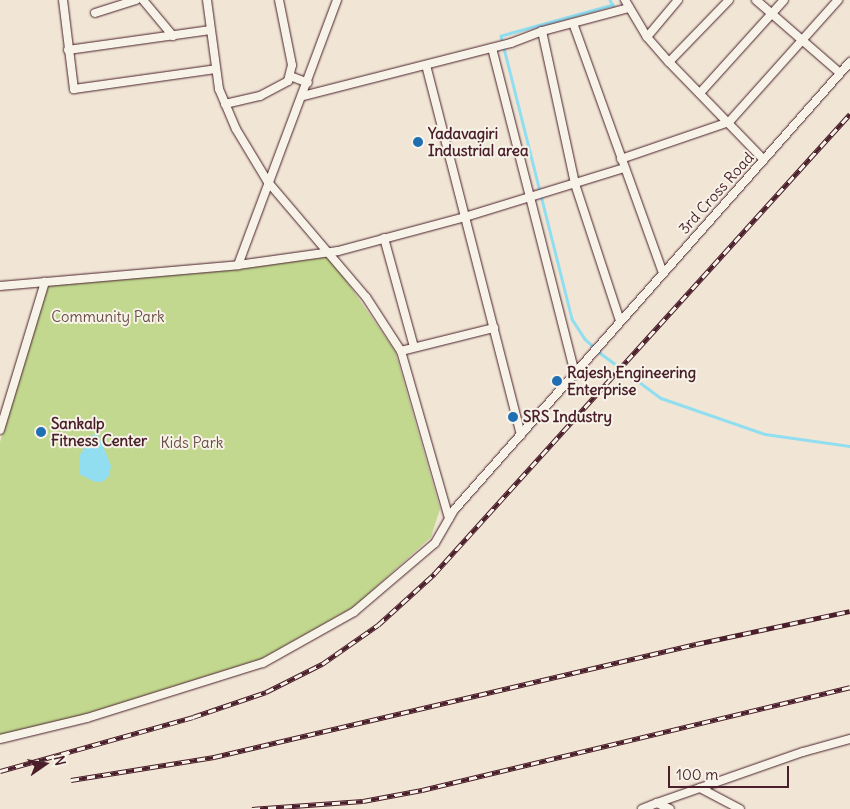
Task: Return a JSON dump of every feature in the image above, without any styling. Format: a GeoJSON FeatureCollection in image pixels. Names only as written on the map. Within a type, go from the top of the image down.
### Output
{"type":"FeatureCollection","features":[{"type":"Feature","properties":{"kind":"street"},"geometry":{"type":"LineString","coordinates":[[63,0],[74,89],[216,69]]}},
{"type":"Feature","properties":{"kind":"street"},"geometry":{"type":"LineString","coordinates":[[95,12],[142,0],[173,36]]}},
{"type":"Feature","properties":{"kind":"street"},"geometry":{"type":"LineString","coordinates":[[207,0],[216,69],[225,104],[268,182],[330,252],[366,297],[401,351],[449,518]]}},
{"type":"Feature","properties":{"kind":"street"},"geometry":{"type":"LineString","coordinates":[[225,104],[260,96],[281,86],[290,76],[292,65],[279,0]]}},
{"type":"Feature","properties":{"kind":"street"},"geometry":{"type":"LineString","coordinates":[[238,265],[268,182],[304,96],[337,0]]}},
{"type":"Feature","properties":{"kind":"street"},"geometry":{"type":"LineString","coordinates":[[647,37],[678,0]]}},
{"type":"Feature","properties":{"kind":"street"},"geometry":{"type":"LineString","coordinates":[[669,62],[729,0]]}},
{"type":"Feature","properties":{"kind":"street"},"geometry":{"type":"LineString","coordinates":[[756,0],[840,74]]}},
{"type":"Feature","properties":{"kind":"street"},"geometry":{"type":"LineString","coordinates":[[700,93],[784,0]]}},
{"type":"Feature","properties":{"kind":"street"},"geometry":{"type":"LineString","coordinates":[[621,159],[729,122],[838,0]]}},
{"type":"Feature","properties":{"kind":"street"},"geometry":{"type":"LineString","coordinates":[[304,96],[511,44],[542,31],[602,16],[626,6],[647,37],[669,62],[764,160]]}},
{"type":"Feature","properties":{"kind":"street"},"geometry":{"type":"LineString","coordinates":[[573,23],[663,273]]}},
{"type":"Feature","properties":{"kind":"street"},"geometry":{"type":"LineString","coordinates":[[68,50],[211,30]]}},
{"type":"Feature","properties":{"kind":"street"},"geometry":{"type":"LineString","coordinates":[[542,31],[575,184],[620,321]]}},
{"type":"Feature","properties":{"kind":"street"},"geometry":{"type":"LineString","coordinates":[[494,48],[575,374]]}},
{"type":"Feature","properties":{"kind":"street","name":"3rd Cross Road"},"geometry":{"type":"LineString","coordinates":[[0,738],[87,718],[263,663],[354,612],[435,543],[449,518],[620,321],[850,62]]}},
{"type":"Feature","properties":{"kind":"street"},"geometry":{"type":"LineString","coordinates":[[426,65],[521,435]]}},
{"type":"Feature","properties":{"kind":"street"},"geometry":{"type":"LineString","coordinates":[[290,76],[308,83]]}},
{"type":"Feature","properties":{"kind":"street"},"geometry":{"type":"LineString","coordinates":[[0,286],[238,265],[330,252],[465,217],[624,168]]}},
{"type":"Feature","properties":{"kind":"street"},"geometry":{"type":"LineString","coordinates":[[384,238],[414,347]]}},
{"type":"Feature","properties":{"kind":"street"},"geometry":{"type":"LineString","coordinates":[[0,430],[2,418],[44,282]]}},
{"type":"Feature","properties":{"kind":"street"},"geometry":{"type":"LineString","coordinates":[[401,351],[494,328]]}},
{"type":"Feature","properties":{"kind":"street"},"geometry":{"type":"LineString","coordinates":[[642,809],[850,739]]}},
{"type":"Feature","properties":{"kind":"street"},"geometry":{"type":"LineString","coordinates":[[700,788],[740,809]]}},
{"type":"Feature","properties":{"kind":"street"},"geometry":{"type":"LineString","coordinates":[[657,803],[670,809]]}},
{"type":"Feature","properties":{"kind":"green space"},"geometry":{"type":"Polygon","coordinates":[[[329,256],[395,351],[440,509],[431,537],[355,606],[261,659],[86,714],[0,735],[0,442],[48,285],[237,269],[329,256]]]}},
{"type":"Feature","properties":{"kind":"water"},"geometry":{"type":"Polygon","coordinates":[[[93,434],[99,436],[111,466],[109,476],[102,482],[95,482],[79,474],[80,455],[93,434]]]}},
{"type":"Feature","properties":{"kind":"waterway"},"geometry":{"type":"LineString","coordinates":[[610,0],[613,5],[501,36],[572,319],[585,339],[603,355],[661,398],[765,434],[850,446]]}},
{"type":"Feature","properties":{"kind":"railway"},"geometry":{"type":"LineString","coordinates":[[0,771],[193,717],[266,692],[322,664],[378,625],[434,574],[850,114]]}},
{"type":"Feature","properties":{"kind":"railway"},"geometry":{"type":"LineString","coordinates":[[71,780],[214,757],[696,644],[850,611]]}},
{"type":"Feature","properties":{"kind":"railway"},"geometry":{"type":"LineString","coordinates":[[252,809],[363,801],[422,790],[850,687]]}},
{"type":"Feature","properties":{"kind":"place","name":"Yadavagiri Industrial area"},"geometry":{"type":"Point","coordinates":[418,142]}},
{"type":"Feature","properties":{"kind":"place","name":"Rajesh Engineering Enterprise"},"geometry":{"type":"Point","coordinates":[557,381]}},
{"type":"Feature","properties":{"kind":"place","name":"SRS Industry"},"geometry":{"type":"Point","coordinates":[513,417]}},
{"type":"Feature","properties":{"kind":"place","name":"Sankalp Fitness Center"},"geometry":{"type":"Point","coordinates":[41,432]}},
{"type":"Feature","properties":{"kind":"park label","name":"Community Park"},"geometry":{"type":"Point","coordinates":[108,317]}},
{"type":"Feature","properties":{"kind":"park label","name":"Kids Park"},"geometry":{"type":"Point","coordinates":[192,443]}}]}
